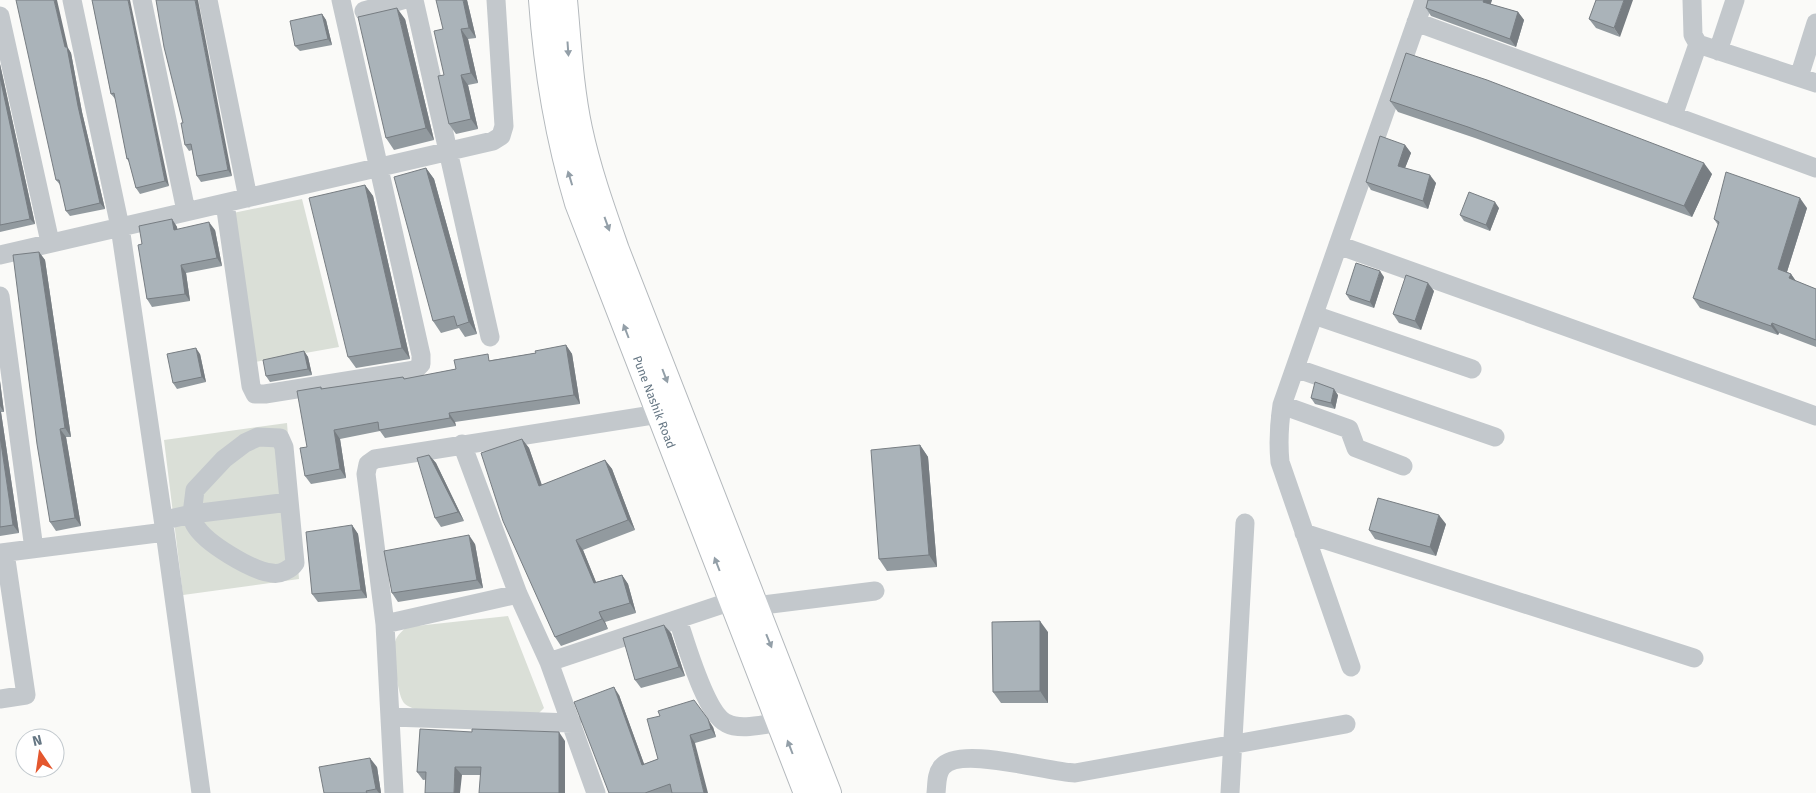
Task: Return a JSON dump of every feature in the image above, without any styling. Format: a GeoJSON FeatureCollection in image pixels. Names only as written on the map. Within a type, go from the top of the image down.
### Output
{"type":"FeatureCollection","features":[{"type":"Feature","properties":{"kind":"highway","name":"Pune Nashik Road"},"geometry":{"type":"LineString","coordinates":[[542,0],[546,61],[564,157],[593,245],[659,414],[828,793]]}},
{"type":"Feature","properties":{"kind":"highway","name":"Pune Nashik Road"},"geometry":{"type":"LineString","coordinates":[[564,0],[569,63],[579,128],[592,180],[743,603],[780,722],[807,793]]}},
{"type":"Feature","properties":{"kind":"street"},"geometry":{"type":"LineString","coordinates":[[72,0],[120,227],[165,526],[201,793]]}},
{"type":"Feature","properties":{"kind":"street"},"geometry":{"type":"LineString","coordinates":[[142,0],[186,211]]}},
{"type":"Feature","properties":{"kind":"street"},"geometry":{"type":"LineString","coordinates":[[208,0],[248,198]]}},
{"type":"Feature","properties":{"kind":"street"},"geometry":{"type":"LineString","coordinates":[[225,203],[251,386],[256,394],[415,370],[421,364],[421,355],[341,0]]}},
{"type":"Feature","properties":{"kind":"street"},"geometry":{"type":"LineString","coordinates":[[364,11],[402,0]]}},
{"type":"Feature","properties":{"kind":"street"},"geometry":{"type":"LineString","coordinates":[[414,0],[490,337]]}},
{"type":"Feature","properties":{"kind":"street"},"geometry":{"type":"LineString","coordinates":[[0,255],[493,141],[501,136],[504,126],[496,0]]}},
{"type":"Feature","properties":{"kind":"street"},"geometry":{"type":"LineString","coordinates":[[1351,667],[1280,462],[1278,442],[1282,405],[1424,0]]}},
{"type":"Feature","properties":{"kind":"street"},"geometry":{"type":"LineString","coordinates":[[1692,0],[1693,35],[1698,44],[1807,80],[1816,24]]}},
{"type":"Feature","properties":{"kind":"street"},"geometry":{"type":"LineString","coordinates":[[1718,51],[1735,0]]}},
{"type":"Feature","properties":{"kind":"street"},"geometry":{"type":"LineString","coordinates":[[0,16],[50,242]]}},
{"type":"Feature","properties":{"kind":"street"},"geometry":{"type":"LineString","coordinates":[[1416,22],[1816,168]]}},
{"type":"Feature","properties":{"kind":"street"},"geometry":{"type":"LineString","coordinates":[[1673,116],[1698,44]]}},
{"type":"Feature","properties":{"kind":"street"},"geometry":{"type":"LineString","coordinates":[[1338,245],[1816,416]]}},
{"type":"Feature","properties":{"kind":"street"},"geometry":{"type":"LineString","coordinates":[[0,296],[34,550]]}},
{"type":"Feature","properties":{"kind":"street"},"geometry":{"type":"LineString","coordinates":[[1314,315],[1472,369]]}},
{"type":"Feature","properties":{"kind":"street"},"geometry":{"type":"LineString","coordinates":[[1295,368],[1495,437]]}},
{"type":"Feature","properties":{"kind":"street"},"geometry":{"type":"LineString","coordinates":[[1282,405],[1349,429],[1356,448],[1403,466]]}},
{"type":"Feature","properties":{"kind":"street"},"geometry":{"type":"LineString","coordinates":[[394,793],[385,624],[366,474],[368,464],[375,459],[462,444],[659,414]]}},
{"type":"Feature","properties":{"kind":"street"},"geometry":{"type":"LineString","coordinates":[[258,437],[280,438],[284,447],[295,563],[291,569],[273,574],[229,555],[210,542],[194,524],[192,514],[195,490],[224,459],[245,443],[258,437]]}},
{"type":"Feature","properties":{"kind":"street"},"geometry":{"type":"LineString","coordinates":[[462,444],[518,594],[549,662],[596,793]]}},
{"type":"Feature","properties":{"kind":"street"},"geometry":{"type":"LineString","coordinates":[[0,699],[26,695],[3,553],[34,550],[165,526],[192,514],[289,502]]}},
{"type":"Feature","properties":{"kind":"street"},"geometry":{"type":"LineString","coordinates":[[1230,793],[1245,523]]}},
{"type":"Feature","properties":{"kind":"street"},"geometry":{"type":"LineString","coordinates":[[1304,533],[1694,658]]}},
{"type":"Feature","properties":{"kind":"street"},"geometry":{"type":"LineString","coordinates":[[549,662],[678,620],[743,603],[875,591]]}},
{"type":"Feature","properties":{"kind":"street"},"geometry":{"type":"LineString","coordinates":[[385,624],[518,594]]}},
{"type":"Feature","properties":{"kind":"street"},"geometry":{"type":"LineString","coordinates":[[678,620],[700,682],[711,706],[726,723],[741,727],[780,722]]}},
{"type":"Feature","properties":{"kind":"street"},"geometry":{"type":"LineString","coordinates":[[391,717],[572,723]]}},
{"type":"Feature","properties":{"kind":"street"},"geometry":{"type":"LineString","coordinates":[[936,793],[937,778],[941,767],[951,759],[966,757],[1054,772],[1075,773],[1346,724]]}},
{"type":"Feature","properties":{"kind":"shaded area"},"geometry":{"type":"Polygon","coordinates":[[[302,199],[339,347],[255,362],[233,213],[302,199]]]}},
{"type":"Feature","properties":{"kind":"shaded area"},"geometry":{"type":"Polygon","coordinates":[[[287,423],[299,579],[183,595],[164,440],[287,423]]]}},
{"type":"Feature","properties":{"kind":"shaded area"},"geometry":{"type":"Polygon","coordinates":[[[508,616],[544,708],[539,713],[421,711],[404,703],[399,691],[395,664],[395,642],[400,633],[407,627],[508,616]]]}},
{"type":"Feature","properties":{"kind":"building"},"geometry":{"type":"Polygon","coordinates":[[[16,0],[54,0],[65,47],[67,47],[100,203],[66,211],[59,180],[56,180],[16,0]]]}},
{"type":"Feature","properties":{"kind":"building"},"geometry":{"type":"Polygon","coordinates":[[[92,0],[128,0],[165,181],[136,188],[127,159],[114,93],[111,94],[92,0]]]}},
{"type":"Feature","properties":{"kind":"building"},"geometry":{"type":"Polygon","coordinates":[[[156,0],[195,0],[228,170],[197,176],[191,144],[185,145],[181,123],[183,123],[164,47],[156,0]]]}},
{"type":"Feature","properties":{"kind":"building"},"geometry":{"type":"Polygon","coordinates":[[[436,0],[463,0],[469,28],[461,29],[471,73],[461,75],[471,119],[449,124],[438,76],[444,75],[434,31],[443,29],[436,0]]]}},
{"type":"Feature","properties":{"kind":"building"},"geometry":{"type":"Polygon","coordinates":[[[1428,0],[1484,0],[1483,2],[1518,12],[1510,39],[1426,8],[1428,0]]]}},
{"type":"Feature","properties":{"kind":"building"},"geometry":{"type":"Polygon","coordinates":[[[1596,0],[1624,0],[1614,28],[1589,19],[1596,0]]]}},
{"type":"Feature","properties":{"kind":"building"},"geometry":{"type":"Polygon","coordinates":[[[397,8],[426,128],[386,138],[358,17],[397,8]]]}},
{"type":"Feature","properties":{"kind":"building"},"geometry":{"type":"Polygon","coordinates":[[[322,14],[328,39],[295,46],[290,21],[322,14]]]}},
{"type":"Feature","properties":{"kind":"building"},"geometry":{"type":"Polygon","coordinates":[[[1406,53],[1487,80],[1704,163],[1684,206],[1468,127],[1390,101],[1406,53]]]}},
{"type":"Feature","properties":{"kind":"building"},"geometry":{"type":"Polygon","coordinates":[[[0,77],[30,219],[0,225],[0,77]]]}},
{"type":"Feature","properties":{"kind":"building"},"geometry":{"type":"Polygon","coordinates":[[[1380,136],[1405,145],[1398,166],[1430,175],[1423,201],[1366,182],[1380,136]]]}},
{"type":"Feature","properties":{"kind":"building"},"geometry":{"type":"Polygon","coordinates":[[[426,168],[469,322],[457,326],[454,316],[433,321],[394,177],[426,168]]]}},
{"type":"Feature","properties":{"kind":"building"},"geometry":{"type":"Polygon","coordinates":[[[1726,172],[1800,198],[1778,269],[1791,274],[1789,278],[1816,289],[1816,340],[1772,323],[1771,326],[1693,298],[1719,222],[1714,219],[1726,172]]]}},
{"type":"Feature","properties":{"kind":"building"},"geometry":{"type":"Polygon","coordinates":[[[365,185],[402,348],[348,357],[309,198],[365,185]]]}},
{"type":"Feature","properties":{"kind":"building"},"geometry":{"type":"Polygon","coordinates":[[[1469,192],[1495,202],[1486,225],[1460,215],[1469,192]]]}},
{"type":"Feature","properties":{"kind":"building"},"geometry":{"type":"Polygon","coordinates":[[[172,219],[174,230],[209,222],[217,258],[181,265],[185,294],[147,299],[138,245],[142,244],[139,226],[172,219]]]}},
{"type":"Feature","properties":{"kind":"building"},"geometry":{"type":"Polygon","coordinates":[[[39,252],[65,428],[60,429],[75,518],[50,522],[37,444],[13,255],[39,252]]]}},
{"type":"Feature","properties":{"kind":"building"},"geometry":{"type":"Polygon","coordinates":[[[1356,263],[1380,271],[1370,302],[1346,294],[1356,263]]]}},
{"type":"Feature","properties":{"kind":"building"},"geometry":{"type":"Polygon","coordinates":[[[1406,275],[1428,283],[1415,321],[1393,314],[1406,275]]]}},
{"type":"Feature","properties":{"kind":"building"},"geometry":{"type":"Polygon","coordinates":[[[566,345],[574,395],[449,413],[450,418],[379,430],[378,422],[334,430],[340,469],[305,476],[300,448],[307,447],[297,391],[403,377],[404,379],[456,369],[454,360],[488,354],[489,361],[536,353],[535,351],[566,345]]]}},
{"type":"Feature","properties":{"kind":"building"},"geometry":{"type":"Polygon","coordinates":[[[196,348],[202,377],[173,383],[167,354],[196,348]]]}},
{"type":"Feature","properties":{"kind":"building"},"geometry":{"type":"Polygon","coordinates":[[[304,351],[308,369],[266,376],[263,360],[304,351]]]}},
{"type":"Feature","properties":{"kind":"building"},"geometry":{"type":"Polygon","coordinates":[[[1315,382],[1334,389],[1331,403],[1311,398],[1315,382]]]}},
{"type":"Feature","properties":{"kind":"building"},"geometry":{"type":"Polygon","coordinates":[[[0,436],[13,525],[0,527],[0,436]]]}},
{"type":"Feature","properties":{"kind":"building"},"geometry":{"type":"Polygon","coordinates":[[[522,439],[539,486],[605,460],[628,520],[576,540],[594,583],[622,575],[630,603],[599,612],[602,619],[555,637],[503,521],[481,453],[522,439]]]}},
{"type":"Feature","properties":{"kind":"building"},"geometry":{"type":"Polygon","coordinates":[[[920,445],[929,555],[879,559],[871,450],[920,445]]]}},
{"type":"Feature","properties":{"kind":"building"},"geometry":{"type":"Polygon","coordinates":[[[429,455],[458,512],[435,518],[417,458],[429,455]]]}},
{"type":"Feature","properties":{"kind":"building"},"geometry":{"type":"Polygon","coordinates":[[[1378,498],[1439,515],[1430,547],[1369,530],[1378,498]]]}},
{"type":"Feature","properties":{"kind":"building"},"geometry":{"type":"Polygon","coordinates":[[[352,525],[361,590],[312,594],[306,532],[352,525]]]}},
{"type":"Feature","properties":{"kind":"building"},"geometry":{"type":"Polygon","coordinates":[[[469,535],[477,580],[392,593],[384,551],[469,535]]]}},
{"type":"Feature","properties":{"kind":"building"},"geometry":{"type":"Polygon","coordinates":[[[1040,621],[1040,691],[993,692],[992,622],[1040,621]]]}},
{"type":"Feature","properties":{"kind":"building"},"geometry":{"type":"Polygon","coordinates":[[[664,625],[679,667],[635,680],[623,638],[664,625]]]}},
{"type":"Feature","properties":{"kind":"building"},"geometry":{"type":"Polygon","coordinates":[[[614,687],[642,765],[658,759],[647,719],[660,716],[658,711],[694,700],[708,719],[711,729],[690,735],[704,793],[672,793],[670,784],[645,793],[609,793],[574,702],[614,687]]]}},
{"type":"Feature","properties":{"kind":"building"},"geometry":{"type":"Polygon","coordinates":[[[420,729],[472,732],[472,729],[559,732],[559,793],[479,793],[481,767],[455,767],[454,793],[425,793],[426,772],[417,772],[420,729]]]}},
{"type":"Feature","properties":{"kind":"building"},"geometry":{"type":"Polygon","coordinates":[[[370,758],[376,789],[366,791],[367,793],[324,793],[319,767],[370,758]]]}}]}
